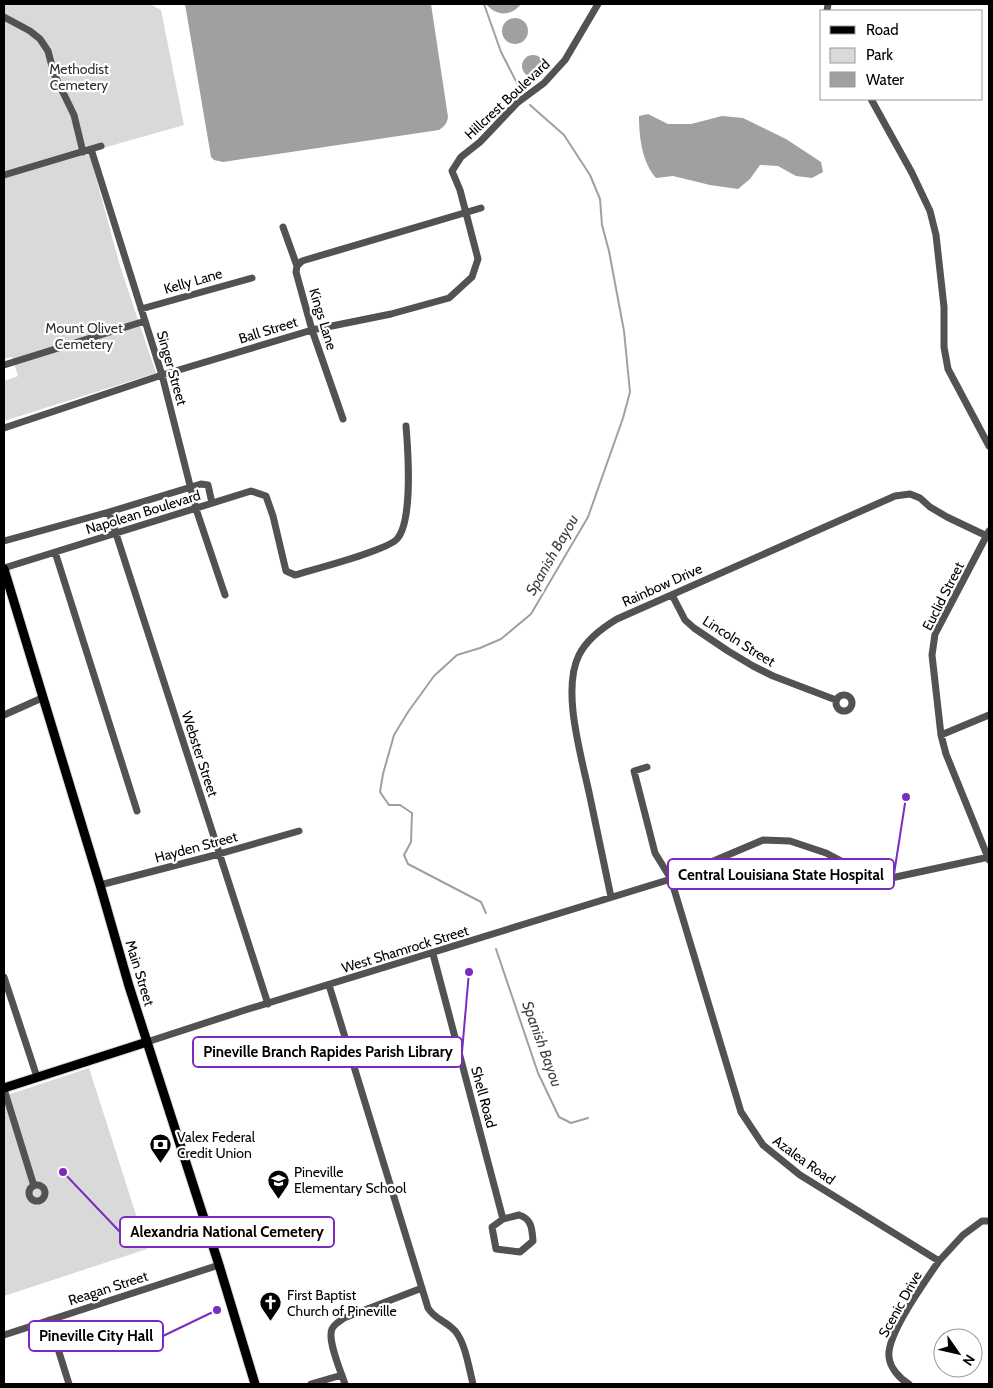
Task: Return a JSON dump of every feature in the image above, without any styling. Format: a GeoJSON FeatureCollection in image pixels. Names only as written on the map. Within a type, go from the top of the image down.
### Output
{"type":"FeatureCollection","features":[{"type":"Feature","properties":{"kind":"main road","name":"Main Street"},"geometry":{"type":"LineString","coordinates":[[4,568],[147,1042],[219,1265],[255,1384]]}},
{"type":"Feature","properties":{"kind":"main road"},"geometry":{"type":"LineString","coordinates":[[4,1088],[147,1042]]}},
{"type":"Feature","properties":{"kind":"street","name":"Hillcrest Boulevard"},"geometry":{"type":"LineString","coordinates":[[466,213],[460,190],[452,171],[461,157],[480,142],[517,103],[544,83],[566,60],[598,4]]}},
{"type":"Feature","properties":{"kind":"street"},"geometry":{"type":"LineString","coordinates":[[4,17],[30,31],[40,39],[48,51],[54,74],[74,115],[83,152]]}},
{"type":"Feature","properties":{"kind":"street"},"geometry":{"type":"LineString","coordinates":[[871,100],[900,149],[930,211],[936,235],[944,307],[944,347],[948,369],[989,446]]}},
{"type":"Feature","properties":{"kind":"street"},"geometry":{"type":"LineString","coordinates":[[4,175],[101,146]]}},
{"type":"Feature","properties":{"kind":"street","name":"Singer Street"},"geometry":{"type":"LineString","coordinates":[[91,149],[162,376],[196,509],[225,595]]}},
{"type":"Feature","properties":{"kind":"street"},"geometry":{"type":"LineString","coordinates":[[297,266],[302,261],[480,208]]}},
{"type":"Feature","properties":{"kind":"street","name":"Ball Street"},"geometry":{"type":"LineString","coordinates":[[4,428],[162,376],[312,330],[391,314],[449,298],[472,277],[478,259],[466,213]]}},
{"type":"Feature","properties":{"kind":"street","name":"Kings Lane"},"geometry":{"type":"LineString","coordinates":[[284,226],[297,266],[296,272],[312,330],[343,419]]}},
{"type":"Feature","properties":{"kind":"street","name":"Kelly Lane"},"geometry":{"type":"LineString","coordinates":[[141,309],[252,278]]}},
{"type":"Feature","properties":{"kind":"street"},"geometry":{"type":"LineString","coordinates":[[4,365],[145,321]]}},
{"type":"Feature","properties":{"kind":"street"},"geometry":{"type":"LineString","coordinates":[[212,503],[251,491],[266,496],[273,516],[286,571],[295,575],[383,548],[397,539],[404,523],[408,484],[406,426]]}},
{"type":"Feature","properties":{"kind":"street","name":"Napolean Boulevard"},"geometry":{"type":"LineString","coordinates":[[4,541],[201,484],[208,485],[212,503],[4,568]]}},
{"type":"Feature","properties":{"kind":"street","name":"Rainbow Drive"},"geometry":{"type":"LineString","coordinates":[[611,897],[574,722],[572,692],[574,674],[579,655],[589,640],[602,628],[617,619],[895,496],[910,494],[920,498],[930,507],[947,517],[989,535]]}},
{"type":"Feature","properties":{"kind":"street","name":"Webster Street"},"geometry":{"type":"LineString","coordinates":[[109,512],[268,1004]]}},
{"type":"Feature","properties":{"kind":"street","name":"Euclid Street"},"geometry":{"type":"LineString","coordinates":[[989,535],[935,634],[932,655],[941,735],[946,754],[989,858]]}},
{"type":"Feature","properties":{"kind":"street"},"geometry":{"type":"LineString","coordinates":[[55,552],[137,811]]}},
{"type":"Feature","properties":{"kind":"street","name":"Lincoln Street"},"geometry":{"type":"LineString","coordinates":[[672,595],[685,620],[728,651],[773,676],[836,700]]}},
{"type":"Feature","properties":{"kind":"street"},"geometry":{"type":"LineString","coordinates":[[4,715],[42,698]]}},
{"type":"Feature","properties":{"kind":"street"},"geometry":{"type":"LineString","coordinates":[[941,735],[989,715]]}},
{"type":"Feature","properties":{"kind":"street","name":"Azalea Road"},"geometry":{"type":"LineString","coordinates":[[646,767],[634,771],[655,853],[672,879],[741,1112],[750,1128],[763,1146],[800,1176],[939,1261]]}},
{"type":"Feature","properties":{"kind":"street","name":"Hayden Street"},"geometry":{"type":"LineString","coordinates":[[100,885],[299,831]]}},
{"type":"Feature","properties":{"kind":"street","name":"West Shamrock Street"},"geometry":{"type":"LineString","coordinates":[[147,1042],[672,879],[763,840],[790,841],[826,853],[846,864],[891,878],[989,858]]}},
{"type":"Feature","properties":{"kind":"street","name":"Shell Road"},"geometry":{"type":"LineString","coordinates":[[433,954],[503,1218]]}},
{"type":"Feature","properties":{"kind":"street"},"geometry":{"type":"LineString","coordinates":[[4,977],[37,1077]]}},
{"type":"Feature","properties":{"kind":"street"},"geometry":{"type":"LineString","coordinates":[[329,985],[422,1288],[432,1315],[454,1328],[460,1337],[473,1384]]}},
{"type":"Feature","properties":{"kind":"street"},"geometry":{"type":"LineString","coordinates":[[4,1088],[34,1186]]}},
{"type":"Feature","properties":{"kind":"street"},"geometry":{"type":"LineString","coordinates":[[520,1215],[526,1217],[532,1226],[533,1242],[520,1252],[496,1249],[492,1227],[503,1218],[520,1215]]}},
{"type":"Feature","properties":{"kind":"street"},"geometry":{"type":"LineString","coordinates":[[939,1261],[963,1235],[982,1221],[989,1222]]}},
{"type":"Feature","properties":{"kind":"street","name":"Scenic Drive"},"geometry":{"type":"LineString","coordinates":[[909,1384],[903,1380],[891,1365],[888,1355],[892,1340],[906,1313],[939,1261]]}},
{"type":"Feature","properties":{"kind":"street","name":"Reagan Street"},"geometry":{"type":"LineString","coordinates":[[4,1334],[219,1265]]}},
{"type":"Feature","properties":{"kind":"street"},"geometry":{"type":"LineString","coordinates":[[345,1384],[331,1338],[331,1330],[334,1326],[344,1318],[422,1288]]}},
{"type":"Feature","properties":{"kind":"street"},"geometry":{"type":"LineString","coordinates":[[49,1320],[69,1384]]}},
{"type":"Feature","properties":{"kind":"street"},"geometry":{"type":"LineString","coordinates":[[311,1384],[342,1375]]}},
{"type":"Feature","properties":{"kind":"green space","name":"Methodist Cemetery"},"geometry":{"type":"Polygon","coordinates":[[[4,4],[150,4],[161,10],[184,125],[89,152],[120,266],[156,373],[4,421],[4,381],[18,376],[12,357],[4,359],[4,4]]]}},
{"type":"Feature","properties":{"kind":"green space"},"geometry":{"type":"Polygon","coordinates":[[[89,1068],[147,1249],[4,1296],[4,1096],[89,1068]]]}},
{"type":"Feature","properties":{"kind":"water"},"geometry":{"type":"Polygon","coordinates":[[[185,4],[431,4],[448,117],[446,123],[439,130],[223,162],[214,160],[211,157],[185,4]]]}},
{"type":"Feature","properties":{"kind":"water"},"geometry":{"type":"Polygon","coordinates":[[[486,4],[521,4],[513,11],[499,13],[486,4]]]}},
{"type":"Feature","properties":{"kind":"water"},"geometry":{"type":"Polygon","coordinates":[[[515,18],[524,22],[528,31],[524,40],[515,44],[506,40],[502,31],[506,22],[515,18]]]}},
{"type":"Feature","properties":{"kind":"water"},"geometry":{"type":"Polygon","coordinates":[[[533,55],[541,58],[544,66],[541,74],[533,77],[525,74],[522,66],[525,58],[533,55]]]}},
{"type":"Feature","properties":{"kind":"water"},"geometry":{"type":"Polygon","coordinates":[[[648,114],[668,124],[691,124],[722,116],[743,118],[786,139],[821,162],[823,172],[812,178],[796,176],[778,166],[760,165],[750,179],[738,189],[710,185],[673,176],[656,178],[647,165],[641,141],[639,116],[648,114]]]}},
{"type":"Feature","properties":{"kind":"waterway","name":"Spanish Bayou"},"geometry":{"type":"LineString","coordinates":[[484,4],[501,52],[521,91]]}},
{"type":"Feature","properties":{"kind":"waterway","name":"Spanish Bayou"},"geometry":{"type":"LineString","coordinates":[[486,913],[481,902],[408,864],[404,855],[411,842],[412,813],[400,805],[389,805],[380,792],[383,774],[394,735],[434,676],[457,655],[501,639],[531,614],[588,517],[623,418],[630,392],[624,331],[609,251],[602,225],[600,199],[590,175],[564,135],[530,105]]}},
{"type":"Feature","properties":{"kind":"waterway","name":"Spanish Bayou"},"geometry":{"type":"LineString","coordinates":[[496,949],[538,1073],[559,1117],[571,1123],[588,1118]]}},
{"type":"Feature","properties":{"kind":"place","name":"Central Louisiana State Hospital"},"geometry":{"type":"Point","coordinates":[906,797]}},
{"type":"Feature","properties":{"kind":"place","name":"Pineville Branch Rapides Parish Library"},"geometry":{"type":"Point","coordinates":[469,972]}},
{"type":"Feature","properties":{"kind":"place","name":"Valex Federal Credit Union"},"geometry":{"type":"Point","coordinates":[161,1164]}},
{"type":"Feature","properties":{"kind":"place","name":"Alexandria National Cemetery"},"geometry":{"type":"Point","coordinates":[63,1172]}},
{"type":"Feature","properties":{"kind":"place","name":"Pineville Elementary School"},"geometry":{"type":"Point","coordinates":[278,1199]}},
{"type":"Feature","properties":{"kind":"place","name":"Pineville City Hall"},"geometry":{"type":"Point","coordinates":[217,1310]}},
{"type":"Feature","properties":{"kind":"place","name":"First Baptist Church of Pineville"},"geometry":{"type":"Point","coordinates":[271,1322]}},
{"type":"Feature","properties":{"kind":"park label","name":"Mount Olivet Cemetery"},"geometry":{"type":"Point","coordinates":[84,336]}}]}
